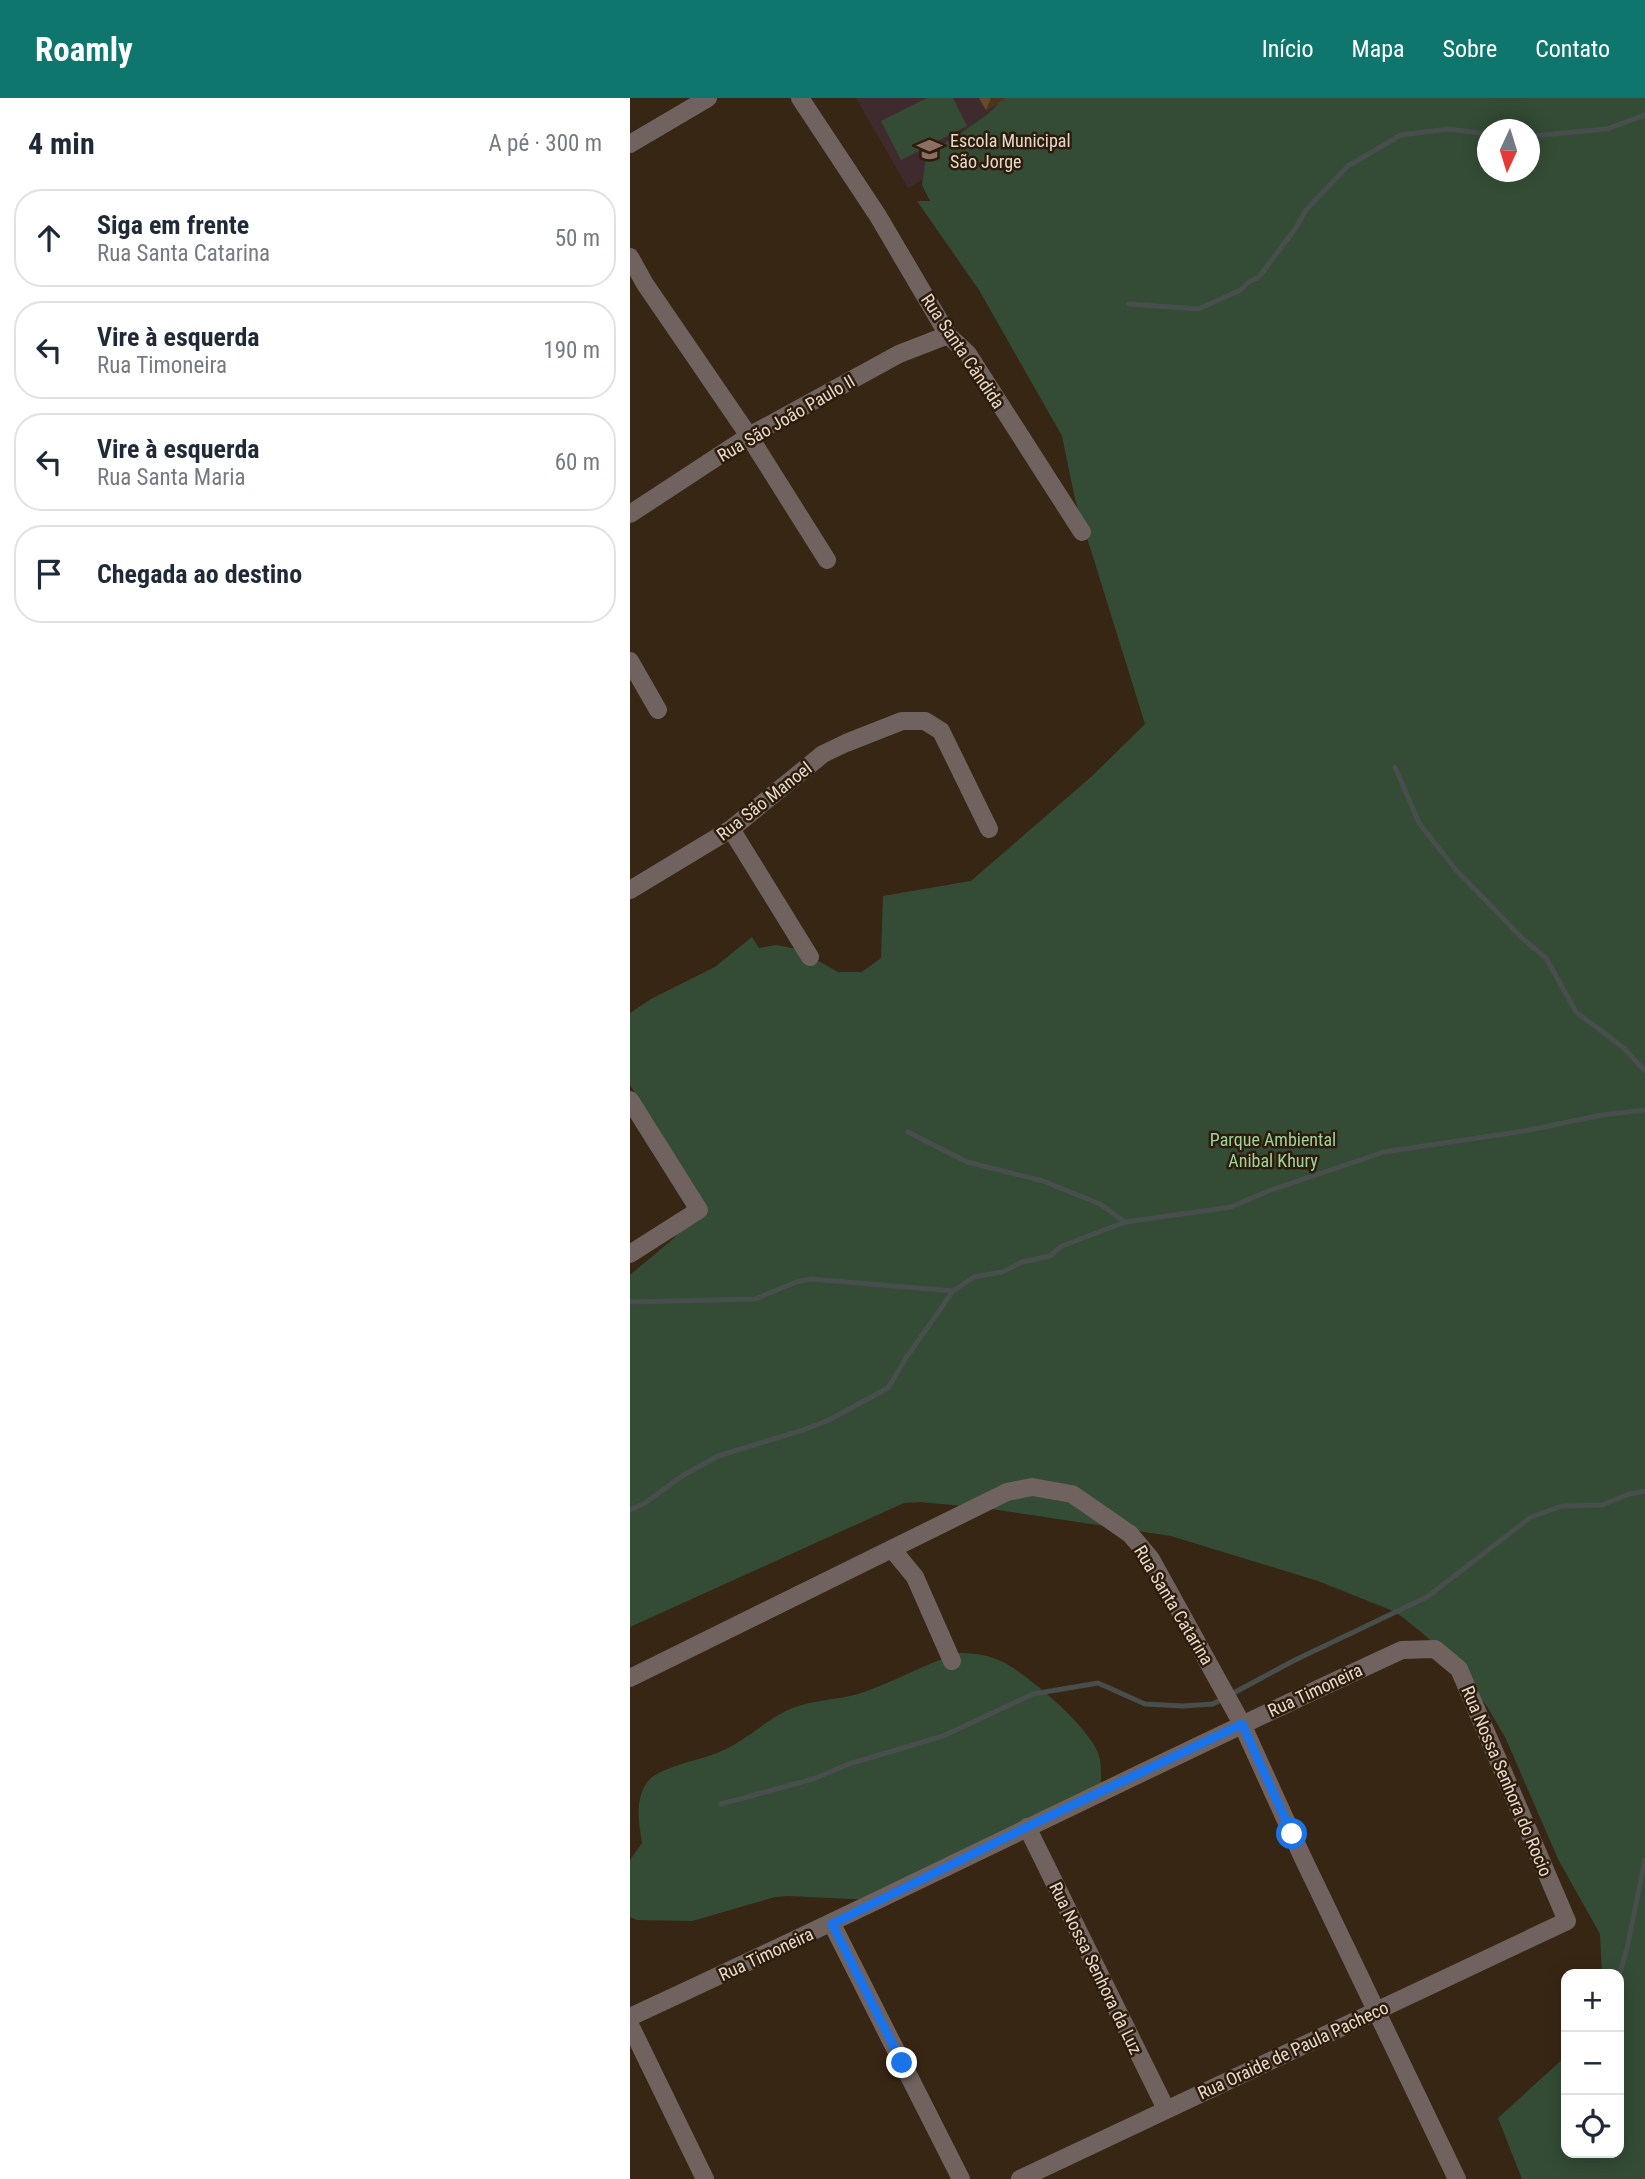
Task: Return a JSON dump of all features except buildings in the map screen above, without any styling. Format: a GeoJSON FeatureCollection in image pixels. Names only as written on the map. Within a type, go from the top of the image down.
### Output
{"type":"FeatureCollection","features":[{"type":"Feature","properties":{"kind":"street"},"geometry":{"type":"LineString","coordinates":[[630,144],[708,98]]}},
{"type":"Feature","properties":{"kind":"street","name":"Rua Santa Cândida"},"geometry":{"type":"LineString","coordinates":[[800,98],[878,216],[948,335],[968,354],[1082,532]]}},
{"type":"Feature","properties":{"kind":"street"},"geometry":{"type":"LineString","coordinates":[[630,257],[645,284],[749,436],[827,559]]}},
{"type":"Feature","properties":{"kind":"street","name":"Rua São João Paulo II"},"geometry":{"type":"LineString","coordinates":[[630,514],[749,436],[899,354],[948,335]]}},
{"type":"Feature","properties":{"kind":"street"},"geometry":{"type":"LineString","coordinates":[[630,661],[658,710]]}},
{"type":"Feature","properties":{"kind":"street","name":"Rua São Manoel"},"geometry":{"type":"LineString","coordinates":[[630,890],[731,830],[823,754],[902,721],[925,721],[941,731],[989,829]]}},
{"type":"Feature","properties":{"kind":"street"},"geometry":{"type":"LineString","coordinates":[[731,830],[810,957]]}},
{"type":"Feature","properties":{"kind":"street"},"geometry":{"type":"LineString","coordinates":[[630,1100],[699,1210],[630,1254]]}},
{"type":"Feature","properties":{"kind":"street","name":"Rua Santa Catarina"},"geometry":{"type":"LineString","coordinates":[[630,1678],[1007,1492],[1032,1487],[1072,1494],[1130,1534],[1151,1559],[1242,1724],[1457,2179]]}},
{"type":"Feature","properties":{"kind":"street"},"geometry":{"type":"LineString","coordinates":[[892,1549],[915,1577],[952,1661]]}},
{"type":"Feature","properties":{"kind":"street","name":"Rua Timoneira"},"geometry":{"type":"LineString","coordinates":[[630,2017],[832,1924],[1027,1827],[1402,1650],[1435,1649]]}},
{"type":"Feature","properties":{"kind":"street","name":"Rua Nossa Senhora do Rocio"},"geometry":{"type":"LineString","coordinates":[[1435,1649],[1459,1670],[1567,1921]]}},
{"type":"Feature","properties":{"kind":"street","name":"Rua Nossa Senhora da Luz"},"geometry":{"type":"LineString","coordinates":[[1027,1827],[1166,2109]]}},
{"type":"Feature","properties":{"kind":"street","name":"Rua Oraide de Paula Pacheco"},"geometry":{"type":"LineString","coordinates":[[1020,2179],[1567,1921]]}},
{"type":"Feature","properties":{"kind":"street"},"geometry":{"type":"LineString","coordinates":[[832,1924],[961,2179]]}},
{"type":"Feature","properties":{"kind":"street"},"geometry":{"type":"LineString","coordinates":[[630,2025],[705,2179]]}},
{"type":"Feature","properties":{"kind":"shaded area","name":"Escola Municipal São Jorge"},"geometry":{"type":"Polygon","coordinates":[[[856,98],[1032,98],[1041,113],[908,188],[856,98]]]}},
{"type":"Feature","properties":{"kind":"green space"},"geometry":{"type":"Polygon","coordinates":[[[927,98],[953,98],[967,126],[901,160],[881,121],[927,98]]]}},
{"type":"Feature","properties":{"kind":"green space","name":"Parque Ambiental Anibal Khury"},"geometry":{"type":"Polygon","coordinates":[[[1002,98],[1645,98],[1645,2179],[1522,2179],[1498,2118],[1561,2061],[1561,2158],[1624,2158],[1624,1969],[1602,1969],[1600,1934],[1558,1859],[1506,1739],[1488,1708],[1427,1637],[1393,1611],[1318,1581],[1171,1536],[985,1508],[920,1502],[904,1503],[630,1627],[630,1275],[674,1238],[686,1222],[691,1201],[677,1160],[630,1085],[630,1013],[651,999],[715,967],[752,937],[759,948],[776,945],[797,949],[838,972],[862,972],[881,958],[883,896],[971,881],[1091,777],[1145,724],[1075,499],[1062,436],[979,290],[917,201],[930,201],[922,185],[926,157],[989,113],[1002,98]]]}},
{"type":"Feature","properties":{"kind":"green space"},"geometry":{"type":"Polygon","coordinates":[[[958,1653],[982,1655],[1005,1663],[1060,1705],[1095,1747],[1100,1759],[1101,1786],[872,1900],[788,1896],[775,1897],[692,1921],[637,1920],[630,1917],[630,1860],[642,1843],[639,1803],[644,1788],[654,1776],[726,1749],[795,1707],[864,1692],[958,1653]]]}},
{"type":"Feature","properties":{"kind":"waterway"},"geometry":{"type":"LineString","coordinates":[[1540,135],[1607,129],[1645,115]]}},
{"type":"Feature","properties":{"kind":"waterway"},"geometry":{"type":"LineString","coordinates":[[1129,304],[1198,309],[1239,291],[1259,277],[1306,210],[1348,166],[1401,135],[1448,129],[1477,133]]}},
{"type":"Feature","properties":{"kind":"waterway"},"geometry":{"type":"LineString","coordinates":[[1395,767],[1419,823],[1456,870],[1523,939],[1546,958],[1576,1012],[1624,1048],[1645,1071]]}},
{"type":"Feature","properties":{"kind":"waterway"},"geometry":{"type":"LineString","coordinates":[[630,1510],[718,1456],[827,1421],[888,1388],[953,1291],[974,1277],[1002,1272],[1022,1262],[1050,1256],[1062,1246],[1125,1222],[1231,1207],[1268,1191],[1384,1152],[1645,1110]]}},
{"type":"Feature","properties":{"kind":"waterway"},"geometry":{"type":"LineString","coordinates":[[908,1132],[967,1162],[1043,1181],[1100,1204],[1125,1222]]}},
{"type":"Feature","properties":{"kind":"waterway"},"geometry":{"type":"LineString","coordinates":[[630,1302],[755,1299],[796,1282],[811,1279],[953,1291]]}},
{"type":"Feature","properties":{"kind":"waterway"},"geometry":{"type":"LineString","coordinates":[[721,1804],[813,1779],[849,1764],[943,1736],[1033,1694],[1098,1683],[1145,1704],[1213,1704],[1295,1660],[1427,1597],[1531,1517],[1562,1506],[1602,1505],[1629,1494],[1645,1491]]}},
{"type":"Feature","properties":{"kind":"waterway"},"geometry":{"type":"LineString","coordinates":[[1621,1969],[1645,1860]]}},
{"type":"Feature","properties":{"kind":"place","name":"Escola Municipal São Jorge"},"geometry":{"type":"Point","coordinates":[930,150]}},
{"type":"Feature","properties":{"kind":"route"},"geometry":{"type":"LineString","coordinates":[[902,2063],[832,1924],[1242,1724],[1292,1834]]}}]}
